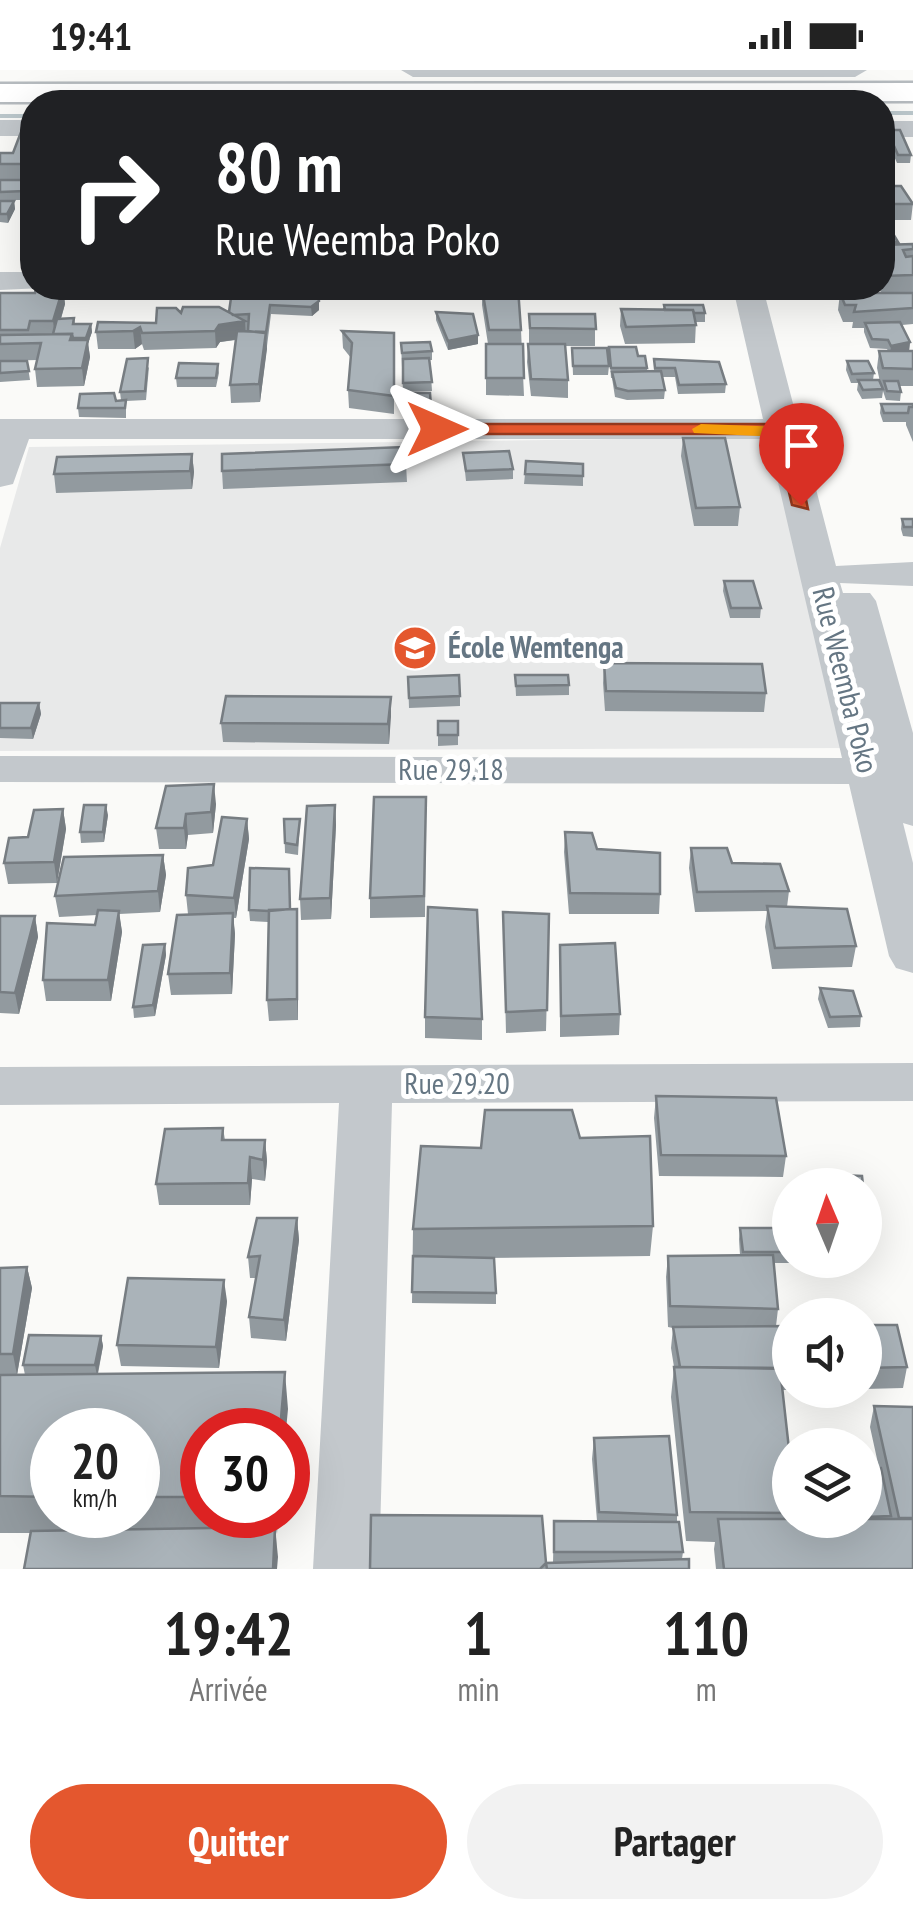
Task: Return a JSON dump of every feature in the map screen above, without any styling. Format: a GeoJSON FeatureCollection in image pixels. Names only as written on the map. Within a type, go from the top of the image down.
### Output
{"type":"FeatureCollection","features":[{"type":"Feature","properties":{"kind":"main road"},"geometry":{"type":"LineString","coordinates":[[354,90],[810,90]]}},
{"type":"Feature","properties":{"kind":"street"},"geometry":{"type":"LineString","coordinates":[[413,70],[708,88],[855,70]]}},
{"type":"Feature","properties":{"kind":"street","name":"Rue Weemba Poko"},"geometry":{"type":"LineString","coordinates":[[752,300],[849,574],[894,784],[913,956]]}},
{"type":"Feature","properties":{"kind":"street","name":"Rue Weemba Poko"},"geometry":{"type":"LineString","coordinates":[[774,300],[796,429],[894,784]]}},
{"type":"Feature","properties":{"kind":"street"},"geometry":{"type":"LineString","coordinates":[[0,476],[7,429],[796,429]]}},
{"type":"Feature","properties":{"kind":"street"},"geometry":{"type":"LineString","coordinates":[[849,574],[913,574]]}},
{"type":"Feature","properties":{"kind":"street","name":"Rue 29.18"},"geometry":{"type":"LineString","coordinates":[[0,769],[894,784]]}},
{"type":"Feature","properties":{"kind":"street","name":"Rue 29.20"},"geometry":{"type":"LineString","coordinates":[[0,1086],[913,1082]]}},
{"type":"Feature","properties":{"kind":"street"},"geometry":{"type":"LineString","coordinates":[[346,1569],[366,1085]]}},
{"type":"Feature","properties":{"kind":"shaded area","name":"École Wemtenga"},"geometry":{"type":"Polygon","coordinates":[[[777,437],[855,748],[0,751],[0,548],[29,447],[777,437]]]}},
{"type":"Feature","properties":{"kind":"building"},"geometry":{"type":"Polygon","coordinates":[[[895,130],[900,130],[911,155],[898,155],[895,130]]]}},
{"type":"Feature","properties":{"kind":"building"},"geometry":{"type":"Polygon","coordinates":[[[20,135],[20,164],[0,164],[0,153],[13,153],[20,135]]]}},
{"type":"Feature","properties":{"kind":"building"},"geometry":{"type":"Polygon","coordinates":[[[0,180],[20,180],[20,191],[0,192],[0,180]]]}},
{"type":"Feature","properties":{"kind":"building"},"geometry":{"type":"Polygon","coordinates":[[[895,186],[901,186],[913,204],[895,204],[895,186]]]}},
{"type":"Feature","properties":{"kind":"building"},"geometry":{"type":"Polygon","coordinates":[[[0,201],[14,201],[7,214],[0,214],[0,201]]]}},
{"type":"Feature","properties":{"kind":"building"},"geometry":{"type":"Polygon","coordinates":[[[913,244],[913,249],[903,250],[906,257],[913,256],[913,275],[895,276],[895,245],[913,244]]]}},
{"type":"Feature","properties":{"kind":"building"},"geometry":{"type":"Polygon","coordinates":[[[0,293],[20,293],[20,300],[59,300],[53,321],[30,321],[28,330],[0,330],[0,293]]]}},
{"type":"Feature","properties":{"kind":"building"},"geometry":{"type":"Polygon","coordinates":[[[895,293],[913,293],[913,308],[854,312],[856,305],[845,305],[843,300],[895,300],[895,293]]]}},
{"type":"Feature","properties":{"kind":"building"},"geometry":{"type":"Polygon","coordinates":[[[231,300],[319,301],[311,307],[270,305],[266,333],[248,331],[249,314],[229,312],[231,300]]]}},
{"type":"Feature","properties":{"kind":"building"},"geometry":{"type":"Polygon","coordinates":[[[484,300],[519,300],[521,330],[489,330],[484,300]]]}},
{"type":"Feature","properties":{"kind":"building"},"geometry":{"type":"Polygon","coordinates":[[[664,305],[703,305],[705,313],[665,310],[664,305]]]}},
{"type":"Feature","properties":{"kind":"building"},"geometry":{"type":"Polygon","coordinates":[[[183,307],[219,307],[245,321],[219,325],[215,331],[142,333],[140,327],[133,331],[96,332],[98,322],[156,323],[157,308],[176,308],[181,313],[183,307]]]}},
{"type":"Feature","properties":{"kind":"building"},"geometry":{"type":"Polygon","coordinates":[[[621,309],[693,310],[696,325],[626,327],[621,309]]]}},
{"type":"Feature","properties":{"kind":"building"},"geometry":{"type":"Polygon","coordinates":[[[436,312],[473,314],[478,335],[448,341],[436,312]]]}},
{"type":"Feature","properties":{"kind":"building"},"geometry":{"type":"Polygon","coordinates":[[[529,314],[595,314],[596,329],[530,328],[529,314]]]}},
{"type":"Feature","properties":{"kind":"building"},"geometry":{"type":"Polygon","coordinates":[[[74,318],[73,324],[91,324],[86,338],[53,334],[57,319],[74,318]]]}},
{"type":"Feature","properties":{"kind":"building"},"geometry":{"type":"Polygon","coordinates":[[[900,322],[910,342],[891,346],[888,340],[872,339],[865,323],[900,322]]]}},
{"type":"Feature","properties":{"kind":"building"},"geometry":{"type":"Polygon","coordinates":[[[237,331],[266,332],[259,384],[230,385],[237,331]]]}},
{"type":"Feature","properties":{"kind":"building"},"geometry":{"type":"Polygon","coordinates":[[[342,331],[394,333],[394,396],[348,390],[352,343],[342,331]]]}},
{"type":"Feature","properties":{"kind":"building"},"geometry":{"type":"Polygon","coordinates":[[[72,334],[70,340],[88,340],[82,368],[35,369],[41,343],[0,344],[0,335],[72,334]]]}},
{"type":"Feature","properties":{"kind":"building"},"geometry":{"type":"Polygon","coordinates":[[[430,342],[432,351],[402,353],[401,343],[430,342]]]}},
{"type":"Feature","properties":{"kind":"building"},"geometry":{"type":"Polygon","coordinates":[[[486,344],[523,344],[524,378],[486,378],[486,344]]]}},
{"type":"Feature","properties":{"kind":"building"},"geometry":{"type":"Polygon","coordinates":[[[528,344],[565,344],[568,380],[531,379],[528,344]]]}},
{"type":"Feature","properties":{"kind":"building"},"geometry":{"type":"Polygon","coordinates":[[[609,347],[636,347],[638,356],[645,356],[647,368],[611,368],[609,347]]]}},
{"type":"Feature","properties":{"kind":"building"},"geometry":{"type":"Polygon","coordinates":[[[572,348],[607,348],[609,366],[573,366],[572,348]]]}},
{"type":"Feature","properties":{"kind":"building"},"geometry":{"type":"Polygon","coordinates":[[[879,351],[913,351],[913,369],[883,368],[879,351]]]}},
{"type":"Feature","properties":{"kind":"building"},"geometry":{"type":"Polygon","coordinates":[[[148,358],[145,391],[120,392],[127,359],[148,358]]]}},
{"type":"Feature","properties":{"kind":"building"},"geometry":{"type":"Polygon","coordinates":[[[429,358],[432,382],[403,383],[403,359],[429,358]]]}},
{"type":"Feature","properties":{"kind":"building"},"geometry":{"type":"Polygon","coordinates":[[[654,359],[719,362],[726,384],[679,385],[675,368],[655,368],[654,359]]]}},
{"type":"Feature","properties":{"kind":"building"},"geometry":{"type":"Polygon","coordinates":[[[0,361],[27,361],[29,371],[0,373],[0,361]]]}},
{"type":"Feature","properties":{"kind":"building"},"geometry":{"type":"Polygon","coordinates":[[[847,361],[868,361],[874,373],[852,374],[847,361]]]}},
{"type":"Feature","properties":{"kind":"building"},"geometry":{"type":"Polygon","coordinates":[[[179,363],[218,364],[216,378],[176,378],[179,363]]]}},
{"type":"Feature","properties":{"kind":"building"},"geometry":{"type":"Polygon","coordinates":[[[661,371],[665,390],[616,388],[612,372],[661,371]]]}},
{"type":"Feature","properties":{"kind":"building"},"geometry":{"type":"Polygon","coordinates":[[[858,380],[879,380],[883,389],[863,390],[858,380]]]}},
{"type":"Feature","properties":{"kind":"building"},"geometry":{"type":"Polygon","coordinates":[[[884,381],[898,381],[901,392],[887,391],[884,381]]]}},
{"type":"Feature","properties":{"kind":"building"},"geometry":{"type":"Polygon","coordinates":[[[114,393],[116,401],[126,400],[125,408],[78,408],[80,394],[114,393]]]}},
{"type":"Feature","properties":{"kind":"building"},"geometry":{"type":"Polygon","coordinates":[[[413,393],[430,393],[431,407],[413,408],[413,393]]]}},
{"type":"Feature","properties":{"kind":"building"},"geometry":{"type":"Polygon","coordinates":[[[881,404],[913,407],[909,407],[908,413],[884,413],[881,404]]]}},
{"type":"Feature","properties":{"kind":"building"},"geometry":{"type":"Polygon","coordinates":[[[683,438],[725,438],[740,507],[696,508],[683,438]]]}},
{"type":"Feature","properties":{"kind":"building"},"geometry":{"type":"Polygon","coordinates":[[[404,447],[406,464],[222,471],[222,454],[404,447]]]}},
{"type":"Feature","properties":{"kind":"building"},"geometry":{"type":"Polygon","coordinates":[[[509,451],[513,469],[466,471],[463,453],[509,451]]]}},
{"type":"Feature","properties":{"kind":"building"},"geometry":{"type":"Polygon","coordinates":[[[192,454],[190,471],[54,474],[57,457],[192,454]]]}},
{"type":"Feature","properties":{"kind":"building"},"geometry":{"type":"Polygon","coordinates":[[[526,461],[583,464],[583,476],[525,474],[526,461]]]}},
{"type":"Feature","properties":{"kind":"building"},"geometry":{"type":"Polygon","coordinates":[[[902,519],[913,519],[913,527],[904,527],[902,519]]]}},
{"type":"Feature","properties":{"kind":"building"},"geometry":{"type":"Polygon","coordinates":[[[724,581],[753,581],[761,608],[731,608],[724,581]]]}},
{"type":"Feature","properties":{"kind":"building"},"geometry":{"type":"Polygon","coordinates":[[[604,663],[762,664],[766,693],[606,691],[604,663]]]}},
{"type":"Feature","properties":{"kind":"building"},"geometry":{"type":"Polygon","coordinates":[[[459,675],[460,696],[409,698],[408,677],[459,675]]]}},
{"type":"Feature","properties":{"kind":"building"},"geometry":{"type":"Polygon","coordinates":[[[515,675],[568,675],[569,685],[516,686],[515,675]]]}},
{"type":"Feature","properties":{"kind":"building"},"geometry":{"type":"Polygon","coordinates":[[[226,696],[391,697],[388,724],[221,723],[226,696]]]}},
{"type":"Feature","properties":{"kind":"building"},"geometry":{"type":"Polygon","coordinates":[[[0,703],[39,703],[31,728],[0,728],[0,703]]]}},
{"type":"Feature","properties":{"kind":"building"},"geometry":{"type":"Polygon","coordinates":[[[438,721],[458,721],[458,735],[438,735],[438,721]]]}},
{"type":"Feature","properties":{"kind":"building"},"geometry":{"type":"Polygon","coordinates":[[[214,784],[211,812],[186,814],[184,828],[156,828],[166,786],[214,784]]]}},
{"type":"Feature","properties":{"kind":"building"},"geometry":{"type":"Polygon","coordinates":[[[374,797],[426,797],[424,896],[370,898],[374,797]]]}},
{"type":"Feature","properties":{"kind":"building"},"geometry":{"type":"Polygon","coordinates":[[[84,805],[106,805],[103,832],[80,832],[84,805]]]}},
{"type":"Feature","properties":{"kind":"building"},"geometry":{"type":"Polygon","coordinates":[[[335,805],[330,898],[300,899],[307,806],[335,805]]]}},
{"type":"Feature","properties":{"kind":"building"},"geometry":{"type":"Polygon","coordinates":[[[63,809],[54,862],[4,863],[9,838],[28,837],[34,810],[63,809]]]}},
{"type":"Feature","properties":{"kind":"building"},"geometry":{"type":"Polygon","coordinates":[[[222,817],[247,819],[234,898],[186,895],[188,868],[213,865],[222,817]]]}},
{"type":"Feature","properties":{"kind":"building"},"geometry":{"type":"Polygon","coordinates":[[[284,819],[300,819],[297,845],[285,843],[284,819]]]}},
{"type":"Feature","properties":{"kind":"building"},"geometry":{"type":"Polygon","coordinates":[[[565,832],[592,833],[597,849],[660,853],[660,894],[570,893],[565,832]]]}},
{"type":"Feature","properties":{"kind":"building"},"geometry":{"type":"Polygon","coordinates":[[[691,848],[727,848],[732,863],[780,864],[789,891],[697,892],[691,848]]]}},
{"type":"Feature","properties":{"kind":"building"},"geometry":{"type":"Polygon","coordinates":[[[163,855],[158,891],[55,896],[64,857],[163,855]]]}},
{"type":"Feature","properties":{"kind":"building"},"geometry":{"type":"Polygon","coordinates":[[[250,868],[289,869],[290,909],[249,910],[250,868]]]}},
{"type":"Feature","properties":{"kind":"building"},"geometry":{"type":"Polygon","coordinates":[[[767,906],[847,909],[856,946],[775,948],[767,906]]]}},
{"type":"Feature","properties":{"kind":"building"},"geometry":{"type":"Polygon","coordinates":[[[428,907],[477,910],[482,1019],[425,1017],[428,907]]]}},
{"type":"Feature","properties":{"kind":"building"},"geometry":{"type":"Polygon","coordinates":[[[297,909],[297,999],[267,1000],[269,910],[297,909]]]}},
{"type":"Feature","properties":{"kind":"building"},"geometry":{"type":"Polygon","coordinates":[[[98,910],[119,911],[108,980],[43,980],[47,923],[95,925],[98,910]]]}},
{"type":"Feature","properties":{"kind":"building"},"geometry":{"type":"Polygon","coordinates":[[[503,912],[549,914],[547,1010],[506,1012],[503,912]]]}},
{"type":"Feature","properties":{"kind":"building"},"geometry":{"type":"Polygon","coordinates":[[[233,913],[230,973],[168,974],[177,915],[233,913]]]}},
{"type":"Feature","properties":{"kind":"building"},"geometry":{"type":"Polygon","coordinates":[[[0,916],[35,916],[15,993],[0,992],[0,916]]]}},
{"type":"Feature","properties":{"kind":"building"},"geometry":{"type":"Polygon","coordinates":[[[615,943],[620,1014],[561,1016],[560,945],[615,943]]]}},
{"type":"Feature","properties":{"kind":"building"},"geometry":{"type":"Polygon","coordinates":[[[165,944],[153,1005],[133,1007],[143,945],[165,944]]]}},
{"type":"Feature","properties":{"kind":"building"},"geometry":{"type":"Polygon","coordinates":[[[820,988],[853,991],[861,1016],[830,1017],[820,988]]]}},
{"type":"Feature","properties":{"kind":"building"},"geometry":{"type":"Polygon","coordinates":[[[656,1096],[776,1098],[786,1156],[661,1155],[656,1096]]]}},
{"type":"Feature","properties":{"kind":"building"},"geometry":{"type":"Polygon","coordinates":[[[485,1110],[572,1110],[580,1138],[650,1136],[653,1226],[413,1229],[421,1146],[481,1148],[485,1110]]]}},
{"type":"Feature","properties":{"kind":"building"},"geometry":{"type":"Polygon","coordinates":[[[223,1128],[222,1140],[265,1140],[263,1160],[250,1157],[248,1183],[156,1184],[165,1129],[223,1128]]]}},
{"type":"Feature","properties":{"kind":"building"},"geometry":{"type":"Polygon","coordinates":[[[257,1218],[297,1218],[284,1320],[249,1317],[260,1256],[248,1257],[257,1218]]]}},
{"type":"Feature","properties":{"kind":"building"},"geometry":{"type":"Polygon","coordinates":[[[740,1228],[772,1228],[772,1252],[743,1252],[740,1228]]]}},
{"type":"Feature","properties":{"kind":"building"},"geometry":{"type":"Polygon","coordinates":[[[772,1255],[777,1298],[772,1298],[772,1309],[670,1306],[668,1256],[772,1255]]]}},
{"type":"Feature","properties":{"kind":"building"},"geometry":{"type":"Polygon","coordinates":[[[413,1256],[494,1258],[496,1293],[412,1292],[413,1256]]]}},
{"type":"Feature","properties":{"kind":"building"},"geometry":{"type":"Polygon","coordinates":[[[27,1267],[13,1354],[0,1354],[0,1268],[27,1267]]]}},
{"type":"Feature","properties":{"kind":"building"},"geometry":{"type":"Polygon","coordinates":[[[128,1278],[224,1280],[216,1347],[117,1345],[128,1278]]]}},
{"type":"Feature","properties":{"kind":"building"},"geometry":{"type":"Polygon","coordinates":[[[882,1325],[897,1325],[907,1367],[882,1368],[882,1325]]]}},
{"type":"Feature","properties":{"kind":"building"},"geometry":{"type":"Polygon","coordinates":[[[772,1326],[772,1369],[680,1367],[673,1327],[772,1326]]]}},
{"type":"Feature","properties":{"kind":"building"},"geometry":{"type":"Polygon","coordinates":[[[29,1335],[101,1336],[95,1365],[23,1365],[29,1335]]]}},
{"type":"Feature","properties":{"kind":"building"},"geometry":{"type":"Polygon","coordinates":[[[674,1367],[772,1368],[772,1408],[784,1408],[787,1428],[772,1428],[772,1513],[690,1512],[674,1367]]]}},
{"type":"Feature","properties":{"kind":"building"},"geometry":{"type":"Polygon","coordinates":[[[285,1372],[282,1408],[180,1408],[180,1497],[160,1497],[160,1408],[30,1408],[30,1497],[0,1496],[0,1375],[285,1372]]]}},
{"type":"Feature","properties":{"kind":"building"},"geometry":{"type":"Polygon","coordinates":[[[913,1407],[913,1518],[899,1518],[882,1428],[874,1408],[913,1407]]]}},
{"type":"Feature","properties":{"kind":"building"},"geometry":{"type":"Polygon","coordinates":[[[669,1436],[677,1515],[599,1512],[594,1438],[669,1436]]]}},
{"type":"Feature","properties":{"kind":"building"},"geometry":{"type":"Polygon","coordinates":[[[882,1473],[891,1516],[882,1516],[882,1473]]]}},
{"type":"Feature","properties":{"kind":"building"},"geometry":{"type":"Polygon","coordinates":[[[371,1515],[542,1516],[546,1563],[540,1569],[370,1569],[371,1515]]]}},
{"type":"Feature","properties":{"kind":"building"},"geometry":{"type":"Polygon","coordinates":[[[718,1519],[772,1519],[772,1538],[882,1538],[882,1519],[913,1519],[913,1569],[724,1569],[718,1519]]]}},
{"type":"Feature","properties":{"kind":"building"},"geometry":{"type":"Polygon","coordinates":[[[554,1521],[679,1522],[683,1552],[554,1552],[554,1521]]]}},
{"type":"Feature","properties":{"kind":"building"},"geometry":{"type":"Polygon","coordinates":[[[160,1529],[180,1529],[180,1538],[274,1538],[273,1569],[24,1569],[30,1536],[160,1538],[160,1529]]]}},
{"type":"Feature","properties":{"kind":"building"},"geometry":{"type":"Polygon","coordinates":[[[689,1559],[689,1569],[547,1569],[546,1563],[689,1559]]]}},
{"type":"Feature","properties":{"kind":"waterway"},"geometry":{"type":"LineString","coordinates":[[895,113],[913,113]]}},
{"type":"Feature","properties":{"kind":"waterway"},"geometry":{"type":"LineString","coordinates":[[0,116],[20,116]]}},
{"type":"Feature","properties":{"kind":"slow traffic"},"geometry":{"type":"LineString","coordinates":[[701,429],[783,432]]}},
{"type":"Feature","properties":{"kind":"place","name":"École Wemtenga"},"geometry":{"type":"Point","coordinates":[415,648]}},
{"type":"Feature","properties":{"kind":"route"},"geometry":{"type":"LineString","coordinates":[[437,429],[782,429],[801,505]]}}]}
